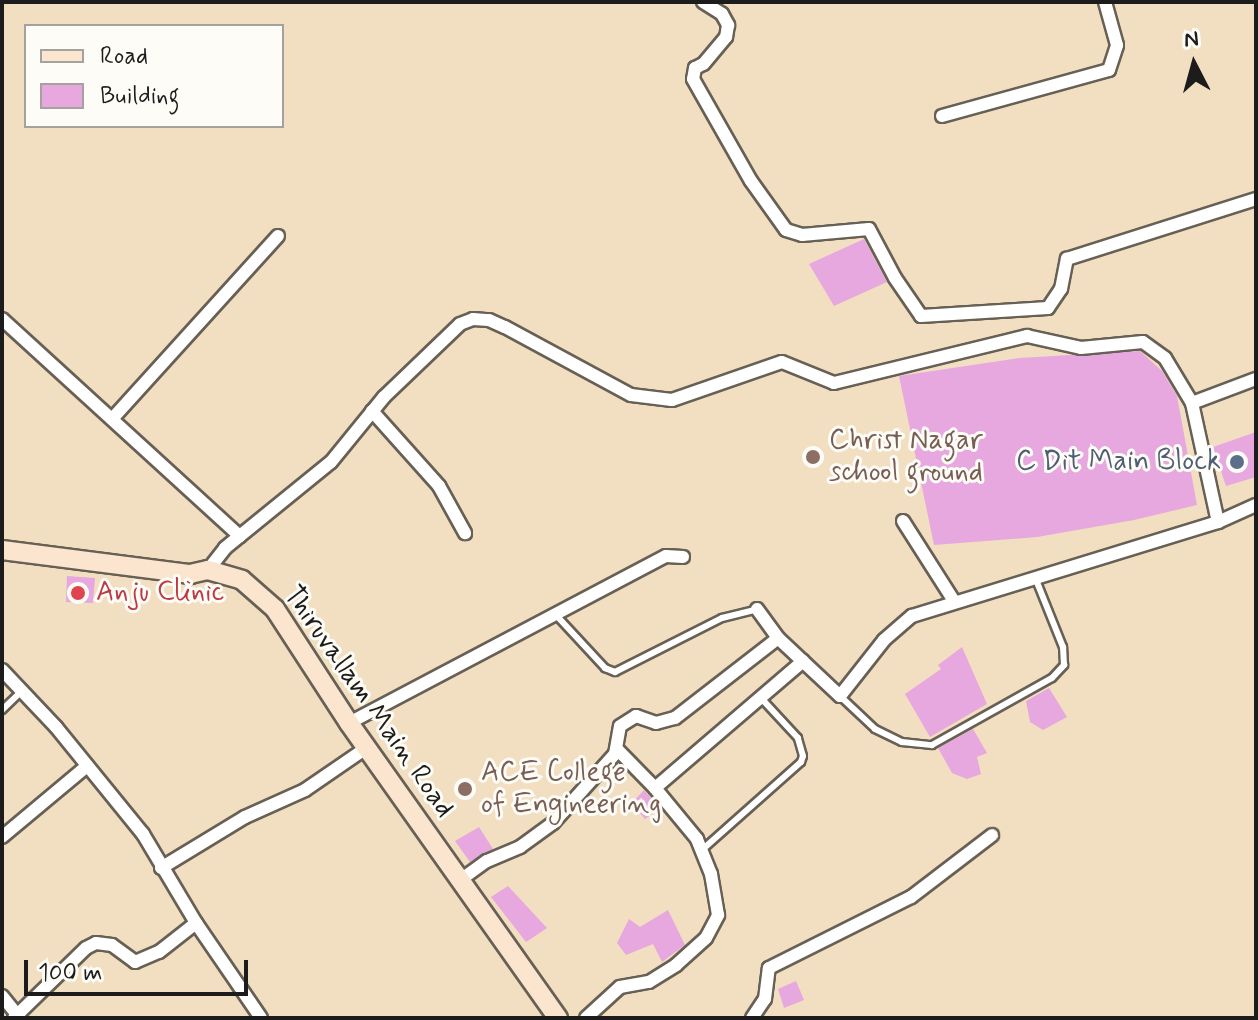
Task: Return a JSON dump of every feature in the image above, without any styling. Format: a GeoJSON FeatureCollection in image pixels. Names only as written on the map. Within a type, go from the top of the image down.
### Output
{"type":"FeatureCollection","features":[{"type":"Feature","properties":{"kind":"main road","name":"Thiruvallam Main Road"},"geometry":{"type":"LineString","coordinates":[[2,550],[190,574],[208,570],[242,580],[275,609],[366,748],[558,1018]]}},
{"type":"Feature","properties":{"kind":"street"},"geometry":{"type":"LineString","coordinates":[[703,2],[722,14],[728,25],[726,37],[703,64],[695,68],[693,79],[751,181],[786,230],[802,235],[869,229],[895,278],[921,316],[1048,308],[1061,289],[1067,259],[1256,199]]}},
{"type":"Feature","properties":{"kind":"street"},"geometry":{"type":"LineString","coordinates":[[942,116],[1109,70],[1117,45],[1105,2]]}},
{"type":"Feature","properties":{"kind":"street"},"geometry":{"type":"LineString","coordinates":[[112,419],[278,236]]}},
{"type":"Feature","properties":{"kind":"street"},"geometry":{"type":"LineString","coordinates":[[2,319],[240,536]]}},
{"type":"Feature","properties":{"kind":"street"},"geometry":{"type":"LineString","coordinates":[[208,570],[240,536],[331,462],[372,411],[460,324],[473,319],[497,323],[631,395],[672,400],[782,362],[834,383],[1027,336],[1081,348],[1143,342],[1165,358],[1192,403],[1218,522]]}},
{"type":"Feature","properties":{"kind":"street"},"geometry":{"type":"LineString","coordinates":[[1192,403],[1256,379]]}},
{"type":"Feature","properties":{"kind":"street"},"geometry":{"type":"LineString","coordinates":[[372,411],[439,486],[465,533]]}},
{"type":"Feature","properties":{"kind":"street"},"geometry":{"type":"LineString","coordinates":[[757,609],[778,638],[840,696],[884,640],[912,616],[1218,522],[1256,505]]}},
{"type":"Feature","properties":{"kind":"street"},"geometry":{"type":"LineString","coordinates":[[903,521],[954,601]]}},
{"type":"Feature","properties":{"kind":"street"},"geometry":{"type":"LineString","coordinates":[[349,723],[666,556],[683,557]]}},
{"type":"Feature","properties":{"kind":"street"},"geometry":{"type":"LineString","coordinates":[[459,881],[487,861],[509,853],[537,836],[617,749],[620,726],[636,716],[656,723],[675,718],[778,638]]}},
{"type":"Feature","properties":{"kind":"street"},"geometry":{"type":"LineString","coordinates":[[655,788],[803,661]]}},
{"type":"Feature","properties":{"kind":"street"},"geometry":{"type":"LineString","coordinates":[[2,670],[143,834],[196,923],[261,1018]]}},
{"type":"Feature","properties":{"kind":"street"},"geometry":{"type":"LineString","coordinates":[[161,868],[245,817],[305,790],[366,748]]}},
{"type":"Feature","properties":{"kind":"street"},"geometry":{"type":"LineString","coordinates":[[586,1018],[620,987],[649,982],[676,965],[716,924],[715,894],[703,849],[655,788],[617,749]]}},
{"type":"Feature","properties":{"kind":"street"},"geometry":{"type":"LineString","coordinates":[[2,837],[87,766]]}},
{"type":"Feature","properties":{"kind":"street"},"geometry":{"type":"LineString","coordinates":[[752,1018],[765,999],[769,968],[911,897],[992,835]]}},
{"type":"Feature","properties":{"kind":"street"},"geometry":{"type":"LineString","coordinates":[[2,996],[17,1017],[96,943],[104,941],[135,962],[159,952],[196,923]]}},
{"type":"Feature","properties":{"kind":"lane"},"geometry":{"type":"LineString","coordinates":[[840,696],[875,729],[902,742],[932,745],[1052,678],[1064,665],[1063,647],[1036,580]]}},
{"type":"Feature","properties":{"kind":"lane"},"geometry":{"type":"LineString","coordinates":[[555,614],[605,668],[615,672],[722,618],[757,609]]}},
{"type":"Feature","properties":{"kind":"lane"},"geometry":{"type":"LineString","coordinates":[[2,710],[22,691]]}},
{"type":"Feature","properties":{"kind":"lane"},"geometry":{"type":"LineString","coordinates":[[703,849],[801,762],[798,738],[761,698]]}},
{"type":"Feature","properties":{"kind":"building"},"geometry":{"type":"Polygon","coordinates":[[[864,239],[887,282],[834,306],[809,264],[864,239]]]}},
{"type":"Feature","properties":{"kind":"building"},"geometry":{"type":"Polygon","coordinates":[[[1140,351],[1162,371],[1177,396],[1197,505],[1037,537],[934,545],[899,376],[1019,358],[1140,351]]]}},
{"type":"Feature","properties":{"kind":"building","name":"C Dit Main Block"},"geometry":{"type":"Polygon","coordinates":[[[1256,432],[1256,477],[1226,486],[1213,447],[1256,432]]]}},
{"type":"Feature","properties":{"kind":"building"},"geometry":{"type":"Polygon","coordinates":[[[67,576],[95,578],[93,603],[66,602],[67,576]]]}},
{"type":"Feature","properties":{"kind":"building"},"geometry":{"type":"Polygon","coordinates":[[[962,647],[987,704],[930,737],[905,694],[941,669],[938,665],[962,647]]]}},
{"type":"Feature","properties":{"kind":"building"},"geometry":{"type":"Polygon","coordinates":[[[1049,688],[1067,717],[1043,730],[1030,722],[1026,701],[1049,688]]]}},
{"type":"Feature","properties":{"kind":"building"},"geometry":{"type":"Polygon","coordinates":[[[973,729],[987,753],[977,757],[981,774],[967,779],[952,773],[938,748],[973,729]]]}},
{"type":"Feature","properties":{"kind":"building"},"geometry":{"type":"Polygon","coordinates":[[[644,790],[660,808],[645,819],[632,803],[644,790]]]}},
{"type":"Feature","properties":{"kind":"building"},"geometry":{"type":"Polygon","coordinates":[[[479,827],[493,849],[470,862],[455,841],[479,827]]]}},
{"type":"Feature","properties":{"kind":"building"},"geometry":{"type":"Polygon","coordinates":[[[508,886],[547,928],[526,942],[491,897],[508,886]]]}},
{"type":"Feature","properties":{"kind":"building"},"geometry":{"type":"Polygon","coordinates":[[[668,910],[685,945],[662,962],[653,944],[626,955],[617,943],[629,919],[640,927],[668,910]]]}},
{"type":"Feature","properties":{"kind":"building"},"geometry":{"type":"Polygon","coordinates":[[[796,981],[804,1000],[784,1008],[778,989],[796,981]]]}},
{"type":"Feature","properties":{"kind":"place","name":"Christ Nagar school ground"},"geometry":{"type":"Point","coordinates":[813,457]}},
{"type":"Feature","properties":{"kind":"place","name":"C Dit Main Block"},"geometry":{"type":"Point","coordinates":[1237,462]}},
{"type":"Feature","properties":{"kind":"place","name":"Anju Clinic"},"geometry":{"type":"Point","coordinates":[78,593]}},
{"type":"Feature","properties":{"kind":"place","name":"ACE College of Engineering"},"geometry":{"type":"Point","coordinates":[465,789]}}]}
